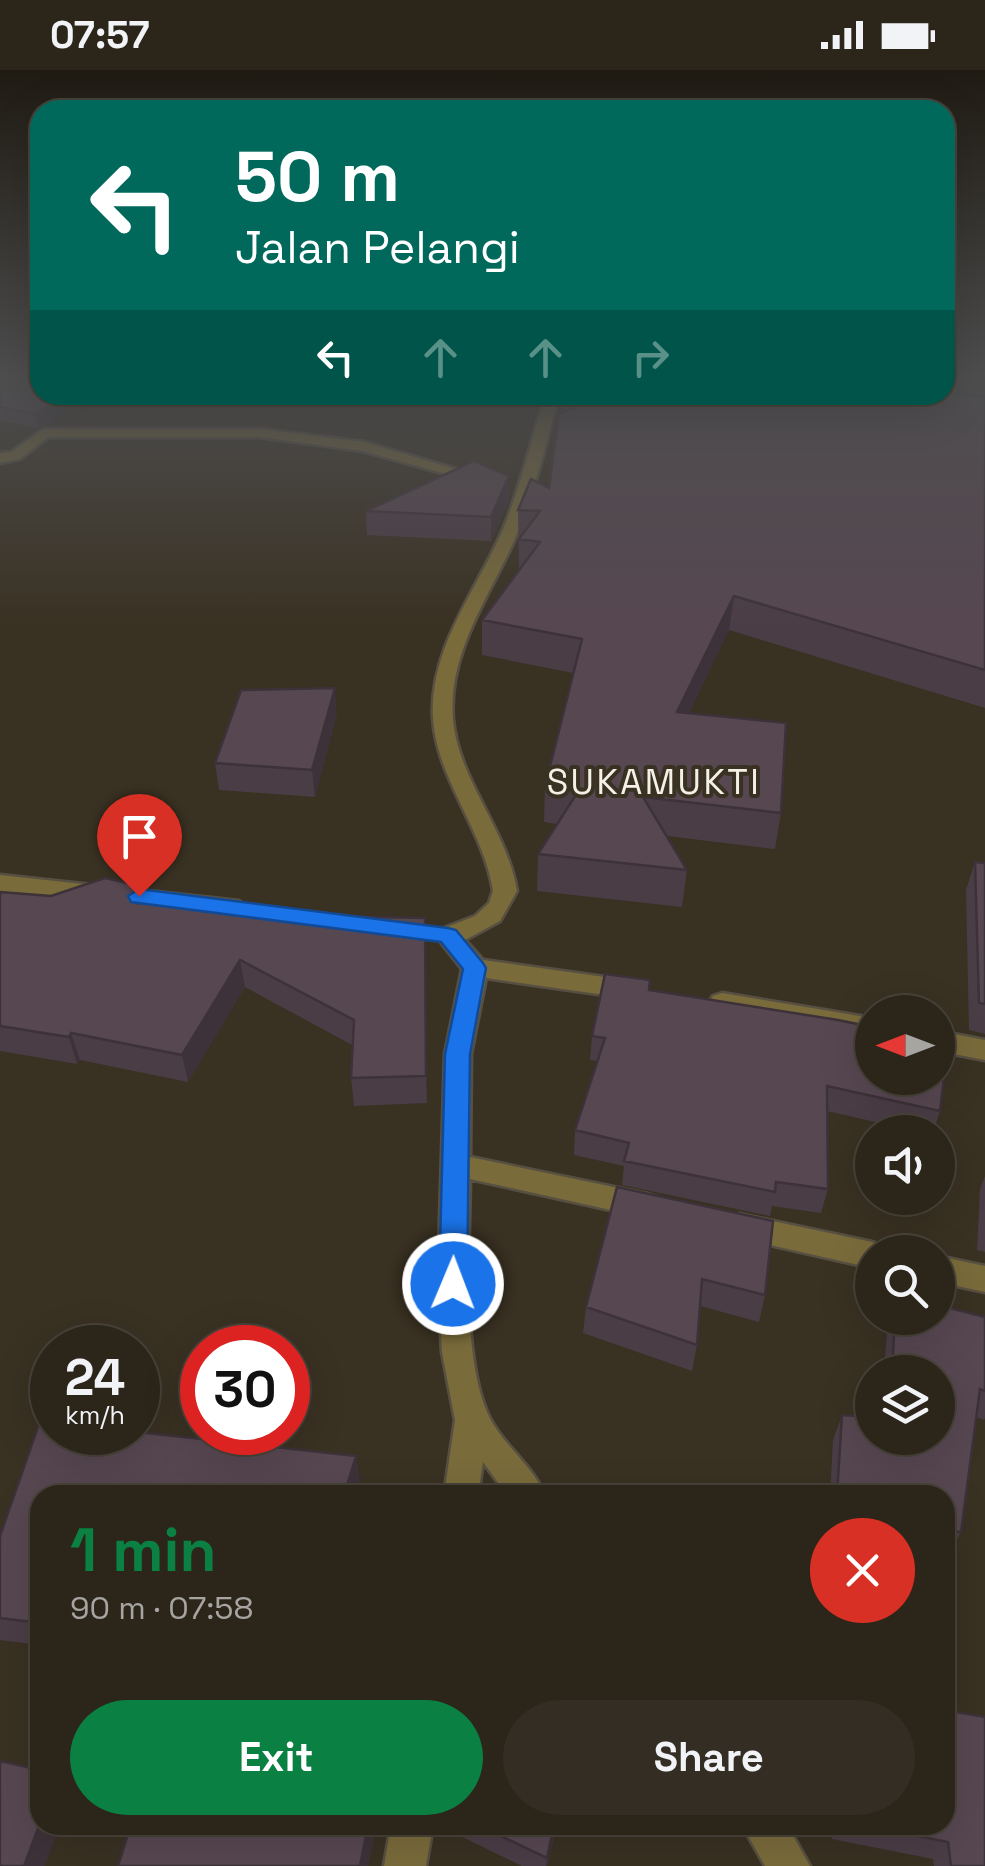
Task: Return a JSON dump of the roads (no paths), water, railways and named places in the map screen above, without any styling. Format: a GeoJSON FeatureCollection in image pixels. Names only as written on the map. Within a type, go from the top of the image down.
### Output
{"type":"FeatureCollection","features":[{"type":"Feature","properties":{"kind":"street"},"geometry":{"type":"LineString","coordinates":[[416,461],[526,490]]}},
{"type":"Feature","properties":{"kind":"street"},"geometry":{"type":"LineString","coordinates":[[534,461],[505,544],[472,600],[451,655],[444,692],[443,721],[453,755],[490,836],[505,890],[497,910],[464,932],[438,934],[475,968],[650,992]]}},
{"type":"Feature","properties":{"kind":"street"},"geometry":{"type":"LineString","coordinates":[[0,883],[255,911]]}},
{"type":"Feature","properties":{"kind":"street"},"geometry":{"type":"LineString","coordinates":[[462,1485],[472,1420],[458,1352],[453,1284],[458,1054],[475,968]]}},
{"type":"Feature","properties":{"kind":"street"},"geometry":{"type":"LineString","coordinates":[[688,998],[855,1024]]}},
{"type":"Feature","properties":{"kind":"street"},"geometry":{"type":"LineString","coordinates":[[955,1044],[985,1050]]}},
{"type":"Feature","properties":{"kind":"street"},"geometry":{"type":"LineString","coordinates":[[456,1165],[677,1213]]}},
{"type":"Feature","properties":{"kind":"street"},"geometry":{"type":"LineString","coordinates":[[714,1221],[855,1251]]}},
{"type":"Feature","properties":{"kind":"street"},"geometry":{"type":"LineString","coordinates":[[955,1273],[985,1279]]}},
{"type":"Feature","properties":{"kind":"street"},"geometry":{"type":"LineString","coordinates":[[472,1420],[521,1485]]}},
{"type":"Feature","properties":{"kind":"street"},"geometry":{"type":"LineString","coordinates":[[406,1866],[411,1835]]}},
{"type":"Feature","properties":{"kind":"street"},"geometry":{"type":"LineString","coordinates":[[769,1835],[789,1866]]}},
{"type":"Feature","properties":{"kind":"district","name":"SUKAMUKTI"},"geometry":{"type":"Point","coordinates":[654,782]}}]}
